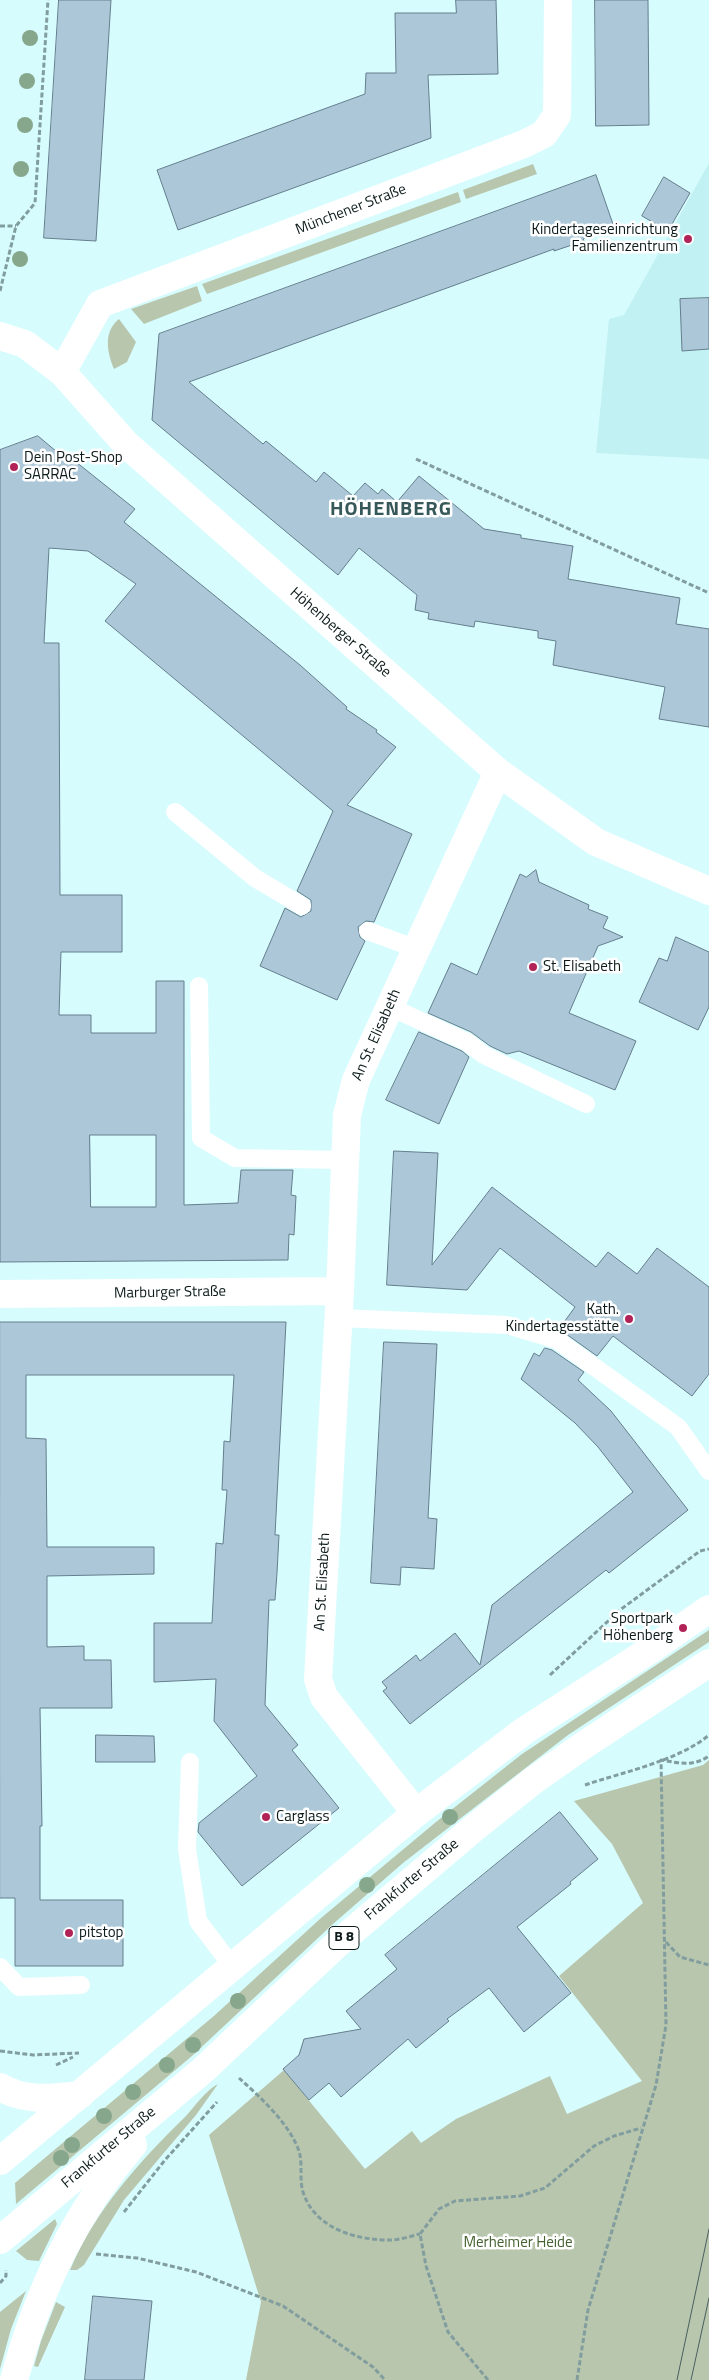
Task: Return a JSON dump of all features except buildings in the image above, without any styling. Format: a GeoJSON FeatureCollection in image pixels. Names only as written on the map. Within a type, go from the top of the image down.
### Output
{"type":"FeatureCollection","features":[{"type":"Feature","properties":{"kind":"street","name":"Münchener Straße"},"geometry":{"type":"LineString","coordinates":[[62,372],[100,304],[524,144],[544,134],[557,115],[558,0]]}},
{"type":"Feature","properties":{"kind":"street","name":"Höhenberger Straße"},"geometry":{"type":"LineString","coordinates":[[0,336],[25,344],[62,372],[126,444],[498,772],[596,842],[709,891]]}},
{"type":"Feature","properties":{"kind":"street","name":"An St. Elisabeth"},"geometry":{"type":"LineString","coordinates":[[416,1814],[324,1697],[318,1678],[339,1318],[347,1115],[356,1080],[498,772]]}},
{"type":"Feature","properties":{"kind":"street","name":"Marburger Straße"},"geometry":{"type":"LineString","coordinates":[[0,1294],[340,1291]]}},
{"type":"Feature","properties":{"kind":"street"},"geometry":{"type":"LineString","coordinates":[[0,2161],[416,1814],[524,1731],[650,1650],[709,1609]]}},
{"type":"Feature","properties":{"kind":"street","name":"Frankfurter Straße"},"geometry":{"type":"LineString","coordinates":[[0,2240],[202,2070],[336,1945],[481,1822],[534,1780],[709,1663]]}},
{"type":"Feature","properties":{"kind":"street"},"geometry":{"type":"LineString","coordinates":[[14,2380],[36,2307],[59,2254],[85,2209],[115,2166],[202,2070]]}},
{"type":"Feature","properties":{"kind":"street"},"geometry":{"type":"LineString","coordinates":[[0,2088],[27,2098],[48,2099],[80,2095]]}},
{"type":"Feature","properties":{"kind":"lane"},"geometry":{"type":"LineString","coordinates":[[175,812],[255,878],[302,906]]}},
{"type":"Feature","properties":{"kind":"lane"},"geometry":{"type":"LineString","coordinates":[[368,931],[416,949]]}},
{"type":"Feature","properties":{"kind":"lane"},"geometry":{"type":"LineString","coordinates":[[199,986],[201,1138],[236,1158],[345,1160]]}},
{"type":"Feature","properties":{"kind":"lane"},"geometry":{"type":"LineString","coordinates":[[390,1007],[468,1042],[484,1055],[586,1104]]}},
{"type":"Feature","properties":{"kind":"lane"},"geometry":{"type":"LineString","coordinates":[[339,1318],[507,1325],[558,1340],[678,1427],[709,1471]]}},
{"type":"Feature","properties":{"kind":"lane"},"geometry":{"type":"LineString","coordinates":[[190,1762],[186,1849],[198,1921],[232,1966]]}},
{"type":"Feature","properties":{"kind":"lane"},"geometry":{"type":"LineString","coordinates":[[0,1966],[19,1987],[81,1985]]}},
{"type":"Feature","properties":{"kind":"path"},"geometry":{"type":"LineString","coordinates":[[0,291],[16,226],[35,203],[48,0]]}},
{"type":"Feature","properties":{"kind":"path"},"geometry":{"type":"LineString","coordinates":[[0,226],[16,226]]}},
{"type":"Feature","properties":{"kind":"path"},"geometry":{"type":"LineString","coordinates":[[416,459],[709,594]]}},
{"type":"Feature","properties":{"kind":"path"},"geometry":{"type":"LineString","coordinates":[[578,1787],[661,1760],[687,1749],[709,1735]]}},
{"type":"Feature","properties":{"kind":"path"},"geometry":{"type":"LineString","coordinates":[[661,1760],[689,1764],[700,1762],[709,1756]]}},
{"type":"Feature","properties":{"kind":"path"},"geometry":{"type":"LineString","coordinates":[[577,2380],[588,2310],[656,2084],[666,2025],[666,1942],[661,1760]]}},
{"type":"Feature","properties":{"kind":"path"},"geometry":{"type":"LineString","coordinates":[[666,1942],[680,1957],[709,1965]]}},
{"type":"Feature","properties":{"kind":"path"},"geometry":{"type":"LineString","coordinates":[[0,2051],[33,2055],[80,2053]]}},
{"type":"Feature","properties":{"kind":"path"},"geometry":{"type":"LineString","coordinates":[[233,2085],[245,2071]]}},
{"type":"Feature","properties":{"kind":"path"},"geometry":{"type":"LineString","coordinates":[[239,2078],[270,2107],[298,2150],[302,2169],[303,2190],[308,2204],[321,2220],[342,2232],[364,2238],[392,2240],[420,2234],[439,2209],[455,2201],[520,2196],[545,2188],[594,2146],[614,2136],[642,2128]]}},
{"type":"Feature","properties":{"kind":"path"},"geometry":{"type":"LineString","coordinates":[[119,2219],[165,2160],[220,2098]]}},
{"type":"Feature","properties":{"kind":"path"},"geometry":{"type":"LineString","coordinates":[[420,2234],[426,2266],[448,2332],[488,2380]]}},
{"type":"Feature","properties":{"kind":"path"},"geometry":{"type":"LineString","coordinates":[[91,2262],[100,2247]]}},
{"type":"Feature","properties":{"kind":"path"},"geometry":{"type":"LineString","coordinates":[[95,2254],[137,2258],[196,2272],[283,2306],[373,2367],[385,2380]]}},
{"type":"Feature","properties":{"kind":"path"},"geometry":{"type":"LineString","coordinates":[[0,2283],[6,2276]]}},
{"type":"Feature","properties":{"kind":"shaded area","name":"Kindertageseinrichtung Familienzentrum"},"geometry":{"type":"Polygon","coordinates":[[[709,163],[709,459],[596,453],[609,319],[624,315],[709,163]]]}},
{"type":"Feature","properties":{"kind":"green space"},"geometry":{"type":"Polygon","coordinates":[[[533,164],[537,174],[466,199],[463,190],[533,164]]]}},
{"type":"Feature","properties":{"kind":"green space"},"geometry":{"type":"Polygon","coordinates":[[[458,192],[461,202],[207,294],[202,284],[458,192]]]}},
{"type":"Feature","properties":{"kind":"green space"},"geometry":{"type":"Polygon","coordinates":[[[197,286],[202,301],[144,324],[131,309],[197,286]]]}},
{"type":"Feature","properties":{"kind":"green space"},"geometry":{"type":"Polygon","coordinates":[[[119,319],[136,342],[127,362],[114,369],[108,349],[108,342],[110,330],[119,319]]]}},
{"type":"Feature","properties":{"kind":"green space"},"geometry":{"type":"Polygon","coordinates":[[[709,1630],[709,1642],[568,1735],[403,1863],[333,1924],[192,2056],[16,2204],[15,2183],[215,2015],[321,1918],[436,1822],[522,1754],[709,1630]]]}},
{"type":"Feature","properties":{"kind":"green space","name":"Merheimer Heide"},"geometry":{"type":"Polygon","coordinates":[[[709,1760],[709,2380],[246,2380],[261,2302],[209,2135],[284,2070],[365,2169],[412,2131],[421,2143],[456,2119],[550,2076],[567,2114],[642,2081],[559,1976],[643,1903],[612,1844],[574,1801],[703,1765],[709,1760]]]}},
{"type":"Feature","properties":{"kind":"green space"},"geometry":{"type":"Polygon","coordinates":[[[218,2084],[196,2115],[124,2200],[84,2265],[77,2270],[70,2270],[92,2227],[120,2187],[205,2094],[218,2084]]]}},
{"type":"Feature","properties":{"kind":"green space"},"geometry":{"type":"Polygon","coordinates":[[[55,2219],[57,2224],[39,2261],[27,2260],[16,2251],[55,2219]]]}},
{"type":"Feature","properties":{"kind":"green space"},"geometry":{"type":"Polygon","coordinates":[[[26,2291],[11,2329],[0,2369],[0,2312],[26,2291]]]}},
{"type":"Feature","properties":{"kind":"green space"},"geometry":{"type":"Polygon","coordinates":[[[56,2302],[65,2307],[38,2367],[34,2366],[41,2341],[56,2302]]]}},
{"type":"Feature","properties":{"kind":"tram line"},"geometry":{"type":"LineString","coordinates":[[677,2380],[709,2229]]}},
{"type":"Feature","properties":{"kind":"tram line"},"geometry":{"type":"LineString","coordinates":[[691,2380],[709,2298]]}},
{"type":"Feature","properties":{"kind":"place","name":"Kindertageseinrichtung Familienzentrum"},"geometry":{"type":"Point","coordinates":[688,239]}},
{"type":"Feature","properties":{"kind":"place","name":"Dein Post-Shop SARRAC"},"geometry":{"type":"Point","coordinates":[14,467]}},
{"type":"Feature","properties":{"kind":"place","name":"St. Elisabeth"},"geometry":{"type":"Point","coordinates":[533,967]}},
{"type":"Feature","properties":{"kind":"place","name":"Kath. Kindertagesstätte"},"geometry":{"type":"Point","coordinates":[629,1319]}},
{"type":"Feature","properties":{"kind":"place","name":"Sportpark Höhenberg"},"geometry":{"type":"Point","coordinates":[683,1628]}},
{"type":"Feature","properties":{"kind":"place","name":"Carglass"},"geometry":{"type":"Point","coordinates":[266,1817]}},
{"type":"Feature","properties":{"kind":"place","name":"pitstop"},"geometry":{"type":"Point","coordinates":[69,1933]}},
{"type":"Feature","properties":{"kind":"district","name":"HÖHENBERG"},"geometry":{"type":"Point","coordinates":[391,510]}}]}
